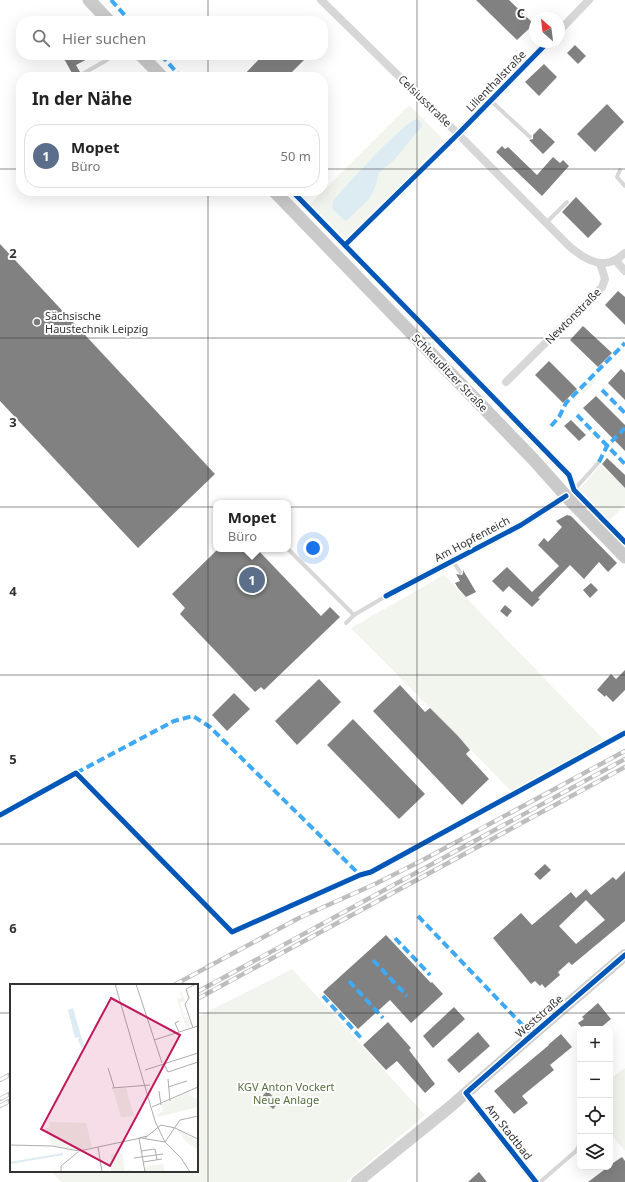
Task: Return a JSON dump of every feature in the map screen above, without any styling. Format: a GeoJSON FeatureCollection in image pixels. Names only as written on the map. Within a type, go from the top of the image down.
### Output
{"type":"FeatureCollection","features":[{"type":"Feature","properties":{"kind":"main road"},"geometry":{"type":"LineString","coordinates":[[88,0],[104,16]]}},
{"type":"Feature","properties":{"kind":"main road"},"geometry":{"type":"LineString","coordinates":[[147,60],[157,72]]}},
{"type":"Feature","properties":{"kind":"main road","name":"Schkeuditzer Straße"},"geometry":{"type":"LineString","coordinates":[[279,196],[534,460],[566,496],[625,557]]}},
{"type":"Feature","properties":{"kind":"main road","name":"Weststraße"},"geometry":{"type":"LineString","coordinates":[[357,1182],[466,1093],[625,955]]}},
{"type":"Feature","properties":{"kind":"street","name":"Celsiusstraße"},"geometry":{"type":"LineString","coordinates":[[321,0],[458,134],[569,246],[590,260],[600,263]]}},
{"type":"Feature","properties":{"kind":"street"},"geometry":{"type":"LineString","coordinates":[[565,25],[590,0]]}},
{"type":"Feature","properties":{"kind":"street","name":"Lilienthalstraße"},"geometry":{"type":"LineString","coordinates":[[458,134],[542,48]]}},
{"type":"Feature","properties":{"kind":"street"},"geometry":{"type":"LineString","coordinates":[[600,263],[615,260],[625,253]]}},
{"type":"Feature","properties":{"kind":"street"},"geometry":{"type":"LineString","coordinates":[[615,260],[625,271]]}},
{"type":"Feature","properties":{"kind":"street","name":"Newtonstraße"},"geometry":{"type":"LineString","coordinates":[[506,382],[602,287],[605,279],[600,263]]}},
{"type":"Feature","properties":{"kind":"street","name":"Am Hopfenteich"},"geometry":{"type":"LineString","coordinates":[[386,596],[521,525],[566,496]]}},
{"type":"Feature","properties":{"kind":"street","name":"Am Stadtbad"},"geometry":{"type":"LineString","coordinates":[[466,1093],[536,1182]]}},
{"type":"Feature","properties":{"kind":"lane"},"geometry":{"type":"LineString","coordinates":[[87,72],[107,60]]}},
{"type":"Feature","properties":{"kind":"lane"},"geometry":{"type":"LineString","coordinates":[[491,100],[530,137]]}},
{"type":"Feature","properties":{"kind":"lane"},"geometry":{"type":"LineString","coordinates":[[620,170],[617,177],[625,186]]}},
{"type":"Feature","properties":{"kind":"lane"},"geometry":{"type":"LineString","coordinates":[[546,223],[567,202]]}},
{"type":"Feature","properties":{"kind":"lane"},"geometry":{"type":"LineString","coordinates":[[566,496],[574,490],[599,462]]}},
{"type":"Feature","properties":{"kind":"lane"},"geometry":{"type":"LineString","coordinates":[[291,552],[354,615]]}},
{"type":"Feature","properties":{"kind":"lane"},"geometry":{"type":"LineString","coordinates":[[453,561],[460,572]]}},
{"type":"Feature","properties":{"kind":"lane","name":"Am Hopfenteich"},"geometry":{"type":"LineString","coordinates":[[346,623],[354,615],[386,596]]}},
{"type":"Feature","properties":{"kind":"lane"},"geometry":{"type":"LineString","coordinates":[[540,1182],[577,1149]]}},
{"type":"Feature","properties":{"kind":"green space"},"geometry":{"type":"Polygon","coordinates":[[[409,105],[444,140],[345,241],[310,204],[318,196],[328,196],[328,186],[409,105]]]}},
{"type":"Feature","properties":{"kind":"green space"},"geometry":{"type":"Polygon","coordinates":[[[592,376],[597,380],[584,393],[580,389],[592,376]]]}},
{"type":"Feature","properties":{"kind":"green space"},"geometry":{"type":"Polygon","coordinates":[[[601,464],[625,488],[625,505],[609,521],[578,491],[601,464]]]}},
{"type":"Feature","properties":{"kind":"green space"},"geometry":{"type":"Polygon","coordinates":[[[444,575],[607,743],[514,794],[351,628],[444,575]]]}},
{"type":"Feature","properties":{"kind":"green space","name":"KGV Anton Vockert Neue Anlage"},"geometry":{"type":"Polygon","coordinates":[[[292,969],[425,1115],[346,1182],[61,1182],[52,1172],[198,1172],[198,1016],[292,969]]]}},
{"type":"Feature","properties":{"kind":"green space"},"geometry":{"type":"Polygon","coordinates":[[[625,1068],[625,1151],[613,1137],[613,1077],[625,1068]]]}},
{"type":"Feature","properties":{"kind":"shaded area"},"geometry":{"type":"Polygon","coordinates":[[[417,119],[420,121],[422,126],[395,159],[379,173],[375,187],[369,199],[346,221],[332,208],[333,201],[361,169],[388,142],[410,123],[417,119]]]}},
{"type":"Feature","properties":{"kind":"building"},"geometry":{"type":"Polygon","coordinates":[[[476,0],[509,0],[529,19],[529,29],[517,40],[476,0]]]}},
{"type":"Feature","properties":{"kind":"building"},"geometry":{"type":"Polygon","coordinates":[[[575,45],[586,56],[578,64],[567,53],[575,45]]]}},
{"type":"Feature","properties":{"kind":"building"},"geometry":{"type":"Polygon","coordinates":[[[65,60],[86,60],[76,65],[80,72],[71,72],[65,60]]]}},
{"type":"Feature","properties":{"kind":"building"},"geometry":{"type":"Polygon","coordinates":[[[258,60],[304,60],[292,72],[247,72],[258,60]]]}},
{"type":"Feature","properties":{"kind":"building"},"geometry":{"type":"Polygon","coordinates":[[[544,64],[557,77],[539,96],[525,82],[544,64]]]}},
{"type":"Feature","properties":{"kind":"building"},"geometry":{"type":"Polygon","coordinates":[[[607,104],[624,122],[595,152],[577,134],[607,104]]]}},
{"type":"Feature","properties":{"kind":"building"},"geometry":{"type":"Polygon","coordinates":[[[540,128],[555,142],[543,154],[529,140],[533,139],[533,135],[540,128]]]}},
{"type":"Feature","properties":{"kind":"building"},"geometry":{"type":"Polygon","coordinates":[[[502,146],[505,149],[508,147],[537,175],[553,157],[560,163],[563,160],[569,166],[542,196],[496,152],[502,146]]]}},
{"type":"Feature","properties":{"kind":"building"},"geometry":{"type":"Polygon","coordinates":[[[576,197],[602,224],[588,238],[562,212],[576,197]]]}},
{"type":"Feature","properties":{"kind":"building","name":"Sächsische Haustechnik Leipzig"},"geometry":{"type":"Polygon","coordinates":[[[0,244],[215,474],[138,548],[0,401],[0,244]]]}},
{"type":"Feature","properties":{"kind":"building"},"geometry":{"type":"Polygon","coordinates":[[[618,291],[625,297],[625,325],[605,305],[618,291]]]}},
{"type":"Feature","properties":{"kind":"building"},"geometry":{"type":"Polygon","coordinates":[[[583,326],[612,353],[598,367],[570,340],[583,326]]]}},
{"type":"Feature","properties":{"kind":"building"},"geometry":{"type":"Polygon","coordinates":[[[549,361],[577,389],[563,403],[535,375],[549,361]]]}},
{"type":"Feature","properties":{"kind":"building"},"geometry":{"type":"Polygon","coordinates":[[[621,369],[625,373],[625,400],[608,383],[621,369]]]}},
{"type":"Feature","properties":{"kind":"building"},"geometry":{"type":"Polygon","coordinates":[[[596,396],[625,425],[625,451],[583,408],[596,396]]]}},
{"type":"Feature","properties":{"kind":"building"},"geometry":{"type":"Polygon","coordinates":[[[571,420],[586,435],[579,441],[564,426],[571,420]]]}},
{"type":"Feature","properties":{"kind":"building"},"geometry":{"type":"Polygon","coordinates":[[[607,458],[625,475],[625,488],[602,464],[607,458]]]}},
{"type":"Feature","properties":{"kind":"building"},"geometry":{"type":"Polygon","coordinates":[[[567,515],[571,516],[617,563],[608,572],[599,562],[584,579],[570,565],[538,598],[540,599],[532,607],[509,586],[503,592],[492,581],[507,567],[532,592],[559,566],[538,545],[544,538],[548,542],[562,527],[556,521],[567,515]]]}},
{"type":"Feature","properties":{"kind":"building"},"geometry":{"type":"Polygon","coordinates":[[[215,552],[260,552],[321,616],[330,607],[340,617],[264,690],[261,687],[255,692],[180,614],[185,608],[172,594],[215,552]]]}},
{"type":"Feature","properties":{"kind":"building"},"geometry":{"type":"Polygon","coordinates":[[[463,570],[476,592],[466,597],[455,583],[460,581],[456,574],[462,575],[463,570]]]}},
{"type":"Feature","properties":{"kind":"building"},"geometry":{"type":"Polygon","coordinates":[[[591,583],[598,590],[590,598],[583,590],[591,583]]]}},
{"type":"Feature","properties":{"kind":"building"},"geometry":{"type":"Polygon","coordinates":[[[505,605],[512,611],[507,617],[500,611],[505,605]]]}},
{"type":"Feature","properties":{"kind":"building"},"geometry":{"type":"Polygon","coordinates":[[[625,670],[625,690],[613,702],[606,695],[605,697],[597,690],[611,674],[616,679],[625,670]]]}},
{"type":"Feature","properties":{"kind":"building"},"geometry":{"type":"Polygon","coordinates":[[[319,679],[341,702],[297,745],[275,721],[319,679]]]}},
{"type":"Feature","properties":{"kind":"building"},"geometry":{"type":"Polygon","coordinates":[[[400,685],[425,712],[430,708],[458,736],[470,750],[466,754],[489,779],[462,805],[373,711],[400,685]]]}},
{"type":"Feature","properties":{"kind":"building"},"geometry":{"type":"Polygon","coordinates":[[[234,693],[250,709],[227,731],[212,715],[234,693]]]}},
{"type":"Feature","properties":{"kind":"building"},"geometry":{"type":"Polygon","coordinates":[[[353,719],[425,794],[399,819],[327,745],[353,719]]]}},
{"type":"Feature","properties":{"kind":"building"},"geometry":{"type":"Polygon","coordinates":[[[545,864],[551,870],[540,880],[534,874],[545,864]]]}},
{"type":"Feature","properties":{"kind":"building"},"geometry":{"type":"Polygon","coordinates":[[[625,871],[625,921],[572,965],[569,962],[558,972],[560,975],[545,988],[542,984],[540,986],[535,981],[531,984],[493,938],[521,913],[532,925],[571,892],[576,898],[586,889],[591,895],[613,877],[616,880],[625,871]],[[586,900],[559,926],[576,944],[605,920],[586,900]]]}},
{"type":"Feature","properties":{"kind":"building"},"geometry":{"type":"Polygon","coordinates":[[[386,935],[443,994],[411,1023],[390,1000],[358,1029],[323,992],[386,935]]]}},
{"type":"Feature","properties":{"kind":"building"},"geometry":{"type":"Polygon","coordinates":[[[598,1003],[611,1019],[603,1026],[580,1026],[578,1023],[584,1019],[582,1017],[598,1003]]]}},
{"type":"Feature","properties":{"kind":"building"},"geometry":{"type":"Polygon","coordinates":[[[454,1007],[465,1019],[433,1048],[423,1036],[454,1007]]]}},
{"type":"Feature","properties":{"kind":"building"},"geometry":{"type":"Polygon","coordinates":[[[388,1022],[411,1048],[409,1050],[435,1084],[425,1093],[397,1061],[386,1070],[363,1045],[388,1022]]]}},
{"type":"Feature","properties":{"kind":"building"},"geometry":{"type":"Polygon","coordinates":[[[478,1032],[490,1046],[459,1073],[447,1060],[478,1032]]]}},
{"type":"Feature","properties":{"kind":"building"},"geometry":{"type":"Polygon","coordinates":[[[561,1034],[572,1047],[550,1065],[554,1070],[522,1096],[528,1103],[514,1114],[494,1091],[561,1034]]]}},
{"type":"Feature","properties":{"kind":"building"},"geometry":{"type":"Polygon","coordinates":[[[267,1091],[279,1102],[273,1109],[261,1098],[267,1091]]]}},
{"type":"Feature","properties":{"kind":"building"},"geometry":{"type":"Polygon","coordinates":[[[622,1157],[625,1161],[625,1182],[588,1182],[604,1170],[613,1170],[613,1163],[622,1157]]]}},
{"type":"Feature","properties":{"kind":"building"},"geometry":{"type":"Polygon","coordinates":[[[479,1172],[487,1182],[468,1182],[479,1172]]]}},
{"type":"Feature","properties":{"kind":"railway"},"geometry":{"type":"LineString","coordinates":[[176,984],[299,918],[375,884],[421,861],[625,751]]}},
{"type":"Feature","properties":{"kind":"railway"},"geometry":{"type":"LineString","coordinates":[[198,991],[625,759]]}},
{"type":"Feature","properties":{"kind":"railway"},"geometry":{"type":"LineString","coordinates":[[198,998],[625,767]]}},
{"type":"Feature","properties":{"kind":"railway"},"geometry":{"type":"LineString","coordinates":[[0,1080],[10,1075]]}},
{"type":"Feature","properties":{"kind":"railway"},"geometry":{"type":"LineString","coordinates":[[0,1099],[10,1094]]}},
{"type":"Feature","properties":{"kind":"railway"},"geometry":{"type":"LineString","coordinates":[[0,1106],[10,1101]]}},
{"type":"Feature","properties":{"kind":"marked path"},"geometry":{"type":"LineString","coordinates":[[111,0],[125,16]]}},
{"type":"Feature","properties":{"kind":"marked path"},"geometry":{"type":"LineString","coordinates":[[166,60],[176,72]]}},
{"type":"Feature","properties":{"kind":"marked path"},"geometry":{"type":"LineString","coordinates":[[551,426],[559,417],[566,403],[625,343]]}},
{"type":"Feature","properties":{"kind":"marked path"},"geometry":{"type":"LineString","coordinates":[[602,390],[625,413]]}},
{"type":"Feature","properties":{"kind":"marked path"},"geometry":{"type":"LineString","coordinates":[[577,415],[625,464]]}},
{"type":"Feature","properties":{"kind":"marked path"},"geometry":{"type":"LineString","coordinates":[[599,462],[607,446],[625,428]]}},
{"type":"Feature","properties":{"kind":"marked path"},"geometry":{"type":"LineString","coordinates":[[76,773],[174,721],[193,716],[210,727],[360,875]]}},
{"type":"Feature","properties":{"kind":"marked path"},"geometry":{"type":"LineString","coordinates":[[418,916],[532,1035]]}},
{"type":"Feature","properties":{"kind":"marked path"},"geometry":{"type":"LineString","coordinates":[[395,938],[430,975]]}},
{"type":"Feature","properties":{"kind":"marked path"},"geometry":{"type":"LineString","coordinates":[[373,960],[407,996]]}},
{"type":"Feature","properties":{"kind":"marked path"},"geometry":{"type":"LineString","coordinates":[[349,981],[383,1018]]}},
{"type":"Feature","properties":{"kind":"marked path"},"geometry":{"type":"LineString","coordinates":[[323,996],[361,1038]]}},
{"type":"Feature","properties":{"kind":"cycle path"},"geometry":{"type":"LineString","coordinates":[[345,245],[458,134],[542,48]]}},
{"type":"Feature","properties":{"kind":"cycle path"},"geometry":{"type":"LineString","coordinates":[[297,196],[569,475],[574,490],[625,542]]}},
{"type":"Feature","properties":{"kind":"cycle path"},"geometry":{"type":"LineString","coordinates":[[386,596],[521,525],[566,496]]}},
{"type":"Feature","properties":{"kind":"cycle path"},"geometry":{"type":"LineString","coordinates":[[0,815],[76,773],[232,932],[360,875],[371,872],[625,733]]}},
{"type":"Feature","properties":{"kind":"cycle path"},"geometry":{"type":"LineString","coordinates":[[536,1182],[466,1093],[625,955]]}},
{"type":"Feature","properties":{"kind":"place","name":"Sächsische Haustechnik Leipzig"},"geometry":{"type":"Point","coordinates":[37,322]}},
{"type":"Feature","properties":{"kind":"place","name":"Mopet"},"geometry":{"type":"Point","coordinates":[252,580]}}]}
